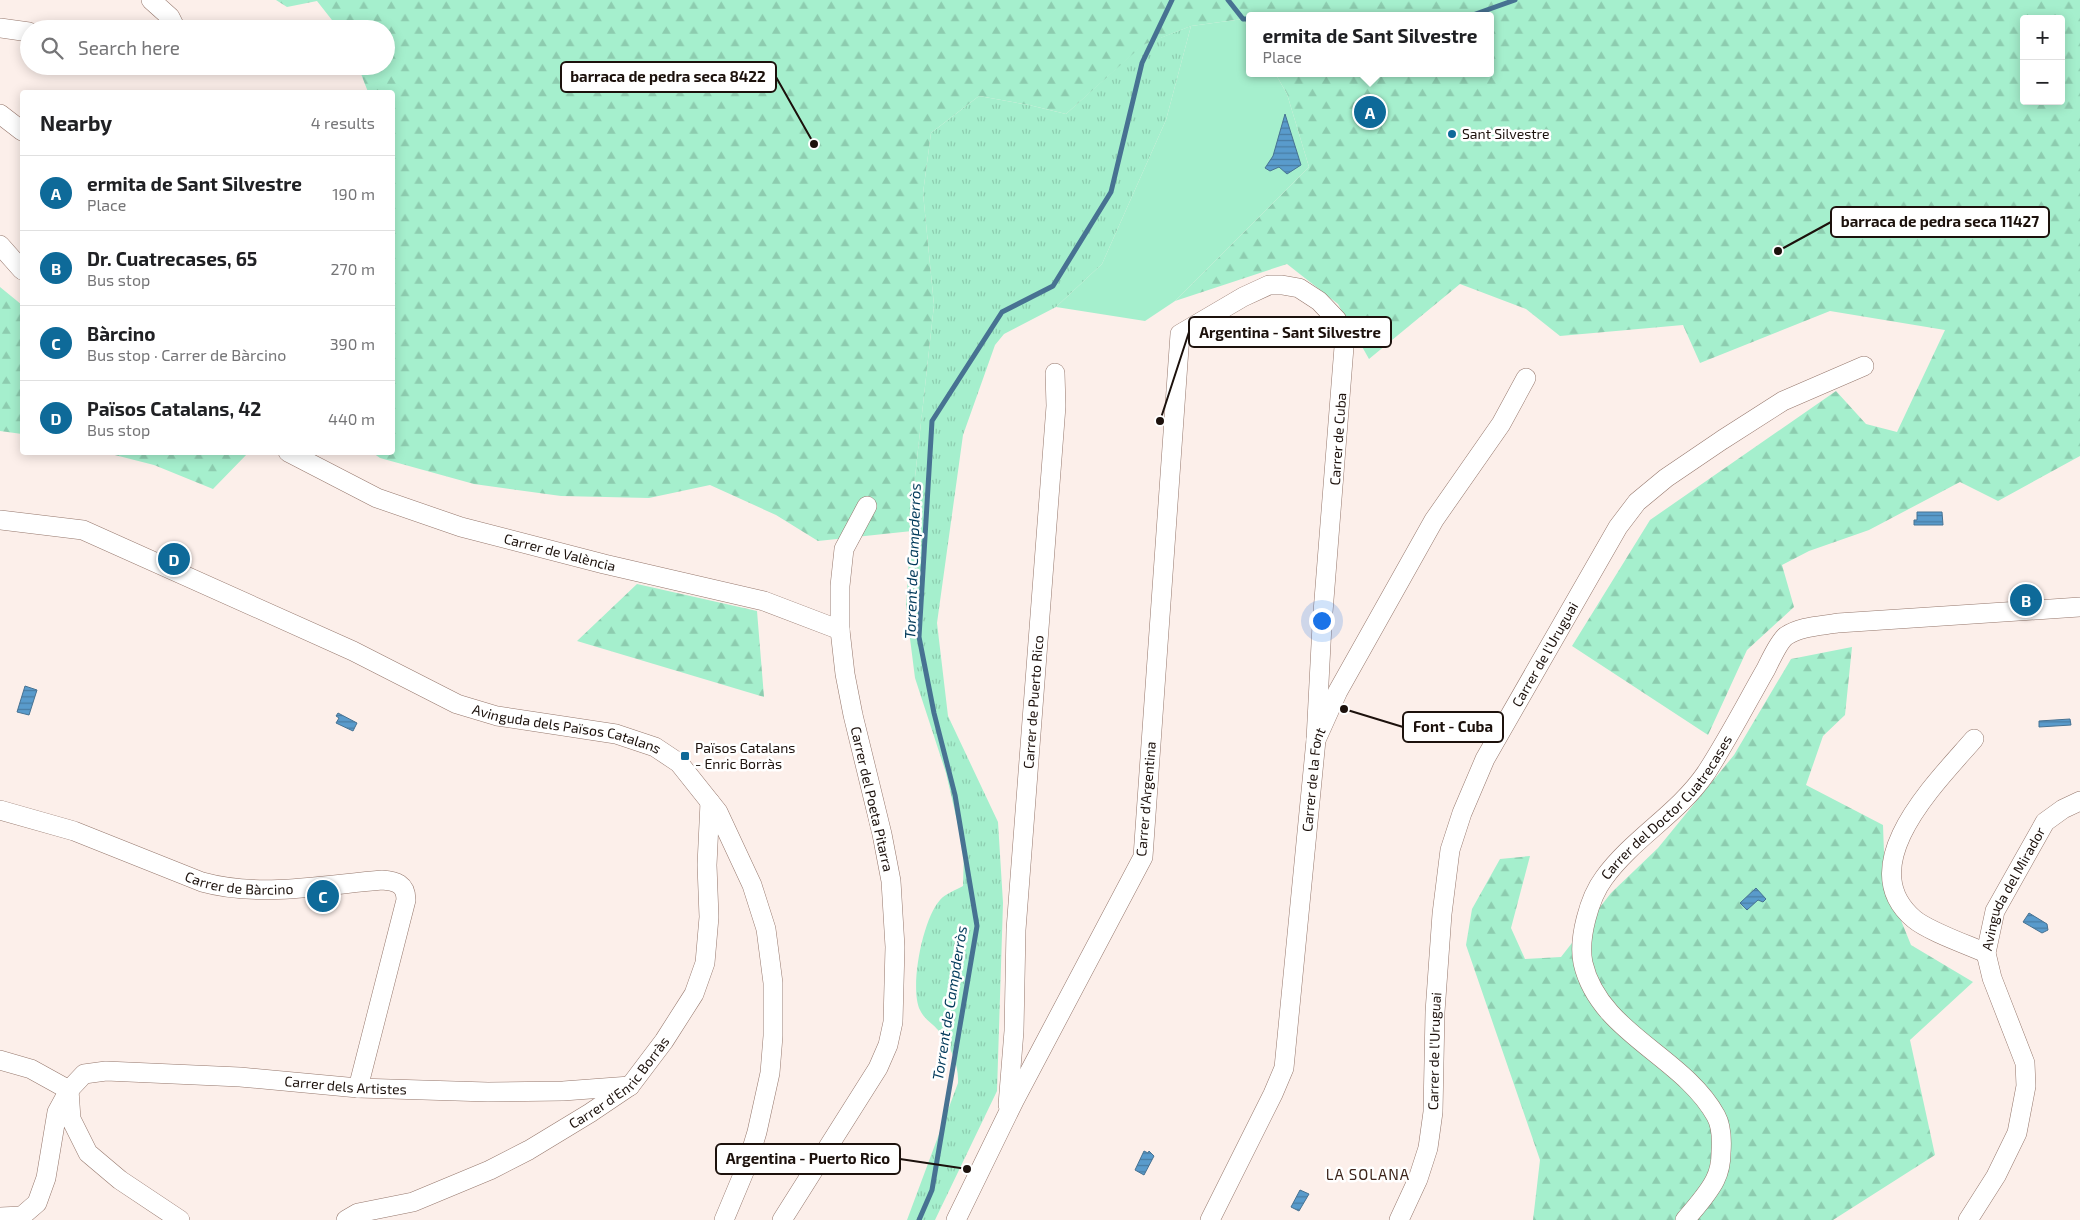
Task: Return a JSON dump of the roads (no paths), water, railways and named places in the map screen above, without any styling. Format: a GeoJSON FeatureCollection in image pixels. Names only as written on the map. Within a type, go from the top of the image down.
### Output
{"type":"FeatureCollection","features":[{"type":"Feature","properties":{"kind":"street"},"geometry":{"type":"LineString","coordinates":[[151,0],[172,20]]}},
{"type":"Feature","properties":{"kind":"street"},"geometry":{"type":"LineString","coordinates":[[0,28],[20,31]]}},
{"type":"Feature","properties":{"kind":"street"},"geometry":{"type":"LineString","coordinates":[[0,114],[20,130]]}},
{"type":"Feature","properties":{"kind":"street"},"geometry":{"type":"LineString","coordinates":[[0,245],[20,268]]}},
{"type":"Feature","properties":{"kind":"street","name":"Carrer de Cuba"},"geometry":{"type":"LineString","coordinates":[[1180,334],[1243,297],[1269,285],[1300,288],[1319,301],[1337,320],[1342,333],[1344,347],[1322,625],[1316,740]]}},
{"type":"Feature","properties":{"kind":"street","name":"Carrer d'Argentina"},"geometry":{"type":"LineString","coordinates":[[956,1220],[1008,1114],[1143,857],[1180,334]]}},
{"type":"Feature","properties":{"kind":"street","name":"Carrer de l'Uruguai"},"geometry":{"type":"LineString","coordinates":[[1399,1220],[1418,1179],[1428,1148],[1433,1112],[1435,1012],[1442,914],[1450,850],[1462,812],[1485,759],[1618,527],[1637,502],[1666,478],[1783,401],[1864,366]]}},
{"type":"Feature","properties":{"kind":"street","name":"Carrer de Puerto Rico"},"geometry":{"type":"LineString","coordinates":[[1008,1114],[1014,1032],[1016,930],[1056,406],[1055,373]]}},
{"type":"Feature","properties":{"kind":"street","name":"Carrer de la Font"},"geometry":{"type":"LineString","coordinates":[[1210,1220],[1274,1094],[1284,1068],[1316,740],[1338,691],[1434,520],[1501,424],[1526,378]]}},
{"type":"Feature","properties":{"kind":"street","name":"Carrer de València"},"geometry":{"type":"LineString","coordinates":[[294,455],[377,498],[461,527],[604,564],[764,601],[840,630]]}},
{"type":"Feature","properties":{"kind":"street","name":"Carrer del Poeta Pitarra"},"geometry":{"type":"LineString","coordinates":[[782,1220],[878,1068],[888,1045],[893,1022],[895,947],[891,881],[882,834],[853,715],[845,674],[840,630],[840,586],[844,548],[867,506]]}},
{"type":"Feature","properties":{"kind":"street","name":"Avinguda dels Països Catalans"},"geometry":{"type":"LineString","coordinates":[[0,520],[83,530],[353,651],[457,704],[497,716],[616,734],[655,747],[679,764],[718,812],[752,884],[766,929],[773,983],[773,1036],[770,1073],[747,1164],[724,1220]]}},
{"type":"Feature","properties":{"kind":"street","name":"Carrer del Doctor Cuatrecases"},"geometry":{"type":"LineString","coordinates":[[1685,1220],[1716,1179],[1721,1160],[1722,1132],[1706,1100],[1617,1020],[1588,980],[1583,961],[1581,936],[1591,905],[1603,879],[1639,841],[1692,792],[1720,750],[1785,637],[1808,628],[1838,623],[2080,607]]}},
{"type":"Feature","properties":{"kind":"street"},"geometry":{"type":"LineString","coordinates":[[1974,739],[1927,794],[1897,841],[1890,868],[1894,894],[1901,907],[1916,921],[1986,953]]}},
{"type":"Feature","properties":{"kind":"street","name":"Avinguda del Mirador"},"geometry":{"type":"LineString","coordinates":[[1968,1220],[1996,1176],[2016,1133],[2026,1086],[2025,1063],[1992,978],[1986,953],[1995,911],[2045,822],[2063,809],[2080,801]]}},
{"type":"Feature","properties":{"kind":"street","name":"Carrer d'Enric Borràs"},"geometry":{"type":"LineString","coordinates":[[346,1220],[358,1213],[413,1202],[490,1170],[536,1146],[630,1086],[664,1040],[694,994],[705,963],[709,917],[707,865],[710,802]]}},
{"type":"Feature","properties":{"kind":"street","name":"Carrer de Bàrcino"},"geometry":{"type":"LineString","coordinates":[[0,810],[74,831],[202,882],[224,888],[264,890],[382,880],[401,884],[406,892],[406,900],[358,1088]]}},
{"type":"Feature","properties":{"kind":"street"},"geometry":{"type":"LineString","coordinates":[[1014,1032],[1039,1056]]}},
{"type":"Feature","properties":{"kind":"street"},"geometry":{"type":"LineString","coordinates":[[0,1060],[31,1069],[69,1090],[71,1119],[88,1153],[120,1180],[180,1220]]}},
{"type":"Feature","properties":{"kind":"street","name":"Carrer dels Artistes"},"geometry":{"type":"LineString","coordinates":[[0,1217],[22,1216],[37,1203],[46,1178],[57,1112],[69,1090],[84,1074],[106,1071],[240,1077],[358,1088],[488,1092],[563,1091],[630,1086]]}},
{"type":"Feature","properties":{"kind":"water"},"geometry":{"type":"Polygon","coordinates":[[[1285,114],[1301,165],[1287,174],[1279,167],[1270,171],[1265,168],[1273,156],[1285,114]]]}},
{"type":"Feature","properties":{"kind":"water"},"geometry":{"type":"Polygon","coordinates":[[[1917,512],[1942,512],[1943,525],[1914,525],[1914,520],[1917,520],[1917,512]]]}},
{"type":"Feature","properties":{"kind":"water"},"geometry":{"type":"Polygon","coordinates":[[[25,686],[37,690],[29,715],[17,712],[25,686]]]}},
{"type":"Feature","properties":{"kind":"water"},"geometry":{"type":"Polygon","coordinates":[[[338,713],[357,723],[353,731],[336,723],[339,718],[336,716],[338,713]]]}},
{"type":"Feature","properties":{"kind":"water"},"geometry":{"type":"Polygon","coordinates":[[[2070,719],[2071,725],[2039,727],[2039,721],[2070,719]]]}},
{"type":"Feature","properties":{"kind":"water"},"geometry":{"type":"Polygon","coordinates":[[[1756,888],[1766,899],[1763,902],[1758,900],[1747,910],[1740,903],[1756,888]]]}},
{"type":"Feature","properties":{"kind":"water"},"geometry":{"type":"Polygon","coordinates":[[[2029,913],[2047,924],[2048,930],[2042,933],[2023,922],[2029,913]]]}},
{"type":"Feature","properties":{"kind":"water"},"geometry":{"type":"Polygon","coordinates":[[[1144,1151],[1148,1153],[1149,1151],[1154,1156],[1144,1175],[1135,1170],[1144,1151]]]}},
{"type":"Feature","properties":{"kind":"water"},"geometry":{"type":"Polygon","coordinates":[[[1300,1190],[1309,1194],[1299,1211],[1291,1207],[1300,1190]]]}},
{"type":"Feature","properties":{"kind":"waterway","name":"Torrent de Campderròs"},"geometry":{"type":"LineString","coordinates":[[919,1220],[932,1190],[977,926],[955,795],[934,713],[919,637],[932,421],[1002,312],[1053,286],[1111,192],[1142,63],[1172,0]]}},
{"type":"Feature","properties":{"kind":"waterway"},"geometry":{"type":"LineString","coordinates":[[1228,0],[1243,19],[1246,19]]}},
{"type":"Feature","properties":{"kind":"waterway"},"geometry":{"type":"LineString","coordinates":[[1481,12],[1515,0]]}},
{"type":"Feature","properties":{"kind":"place","name":"ermita de Sant Silvestre"},"geometry":{"type":"Point","coordinates":[1370,112]}},
{"type":"Feature","properties":{"kind":"place","name":"Sant Silvestre"},"geometry":{"type":"Point","coordinates":[1452,134]}},
{"type":"Feature","properties":{"kind":"place","name":"barraca de pedra seca 8422"},"geometry":{"type":"Point","coordinates":[814,144]}},
{"type":"Feature","properties":{"kind":"place","name":"barraca de pedra seca 11427"},"geometry":{"type":"Point","coordinates":[1778,251]}},
{"type":"Feature","properties":{"kind":"place","name":"Argentina - Sant Silvestre"},"geometry":{"type":"Point","coordinates":[1160,421]}},
{"type":"Feature","properties":{"kind":"place","name":"Països Catalans, 42"},"geometry":{"type":"Point","coordinates":[174,559]}},
{"type":"Feature","properties":{"kind":"place","name":"Dr. Cuatrecases, 65"},"geometry":{"type":"Point","coordinates":[2026,600]}},
{"type":"Feature","properties":{"kind":"place","name":"Font - Cuba"},"geometry":{"type":"Point","coordinates":[1344,709]}},
{"type":"Feature","properties":{"kind":"place","name":"Països Catalans - Enric Borràs"},"geometry":{"type":"Point","coordinates":[685,756]}},
{"type":"Feature","properties":{"kind":"place","name":"Bàrcino"},"geometry":{"type":"Point","coordinates":[323,896]}},
{"type":"Feature","properties":{"kind":"place","name":"Argentina - Puerto Rico"},"geometry":{"type":"Point","coordinates":[967,1169]}},
{"type":"Feature","properties":{"kind":"district","name":"LA SOLANA"},"geometry":{"type":"Point","coordinates":[1368,1175]}}]}
